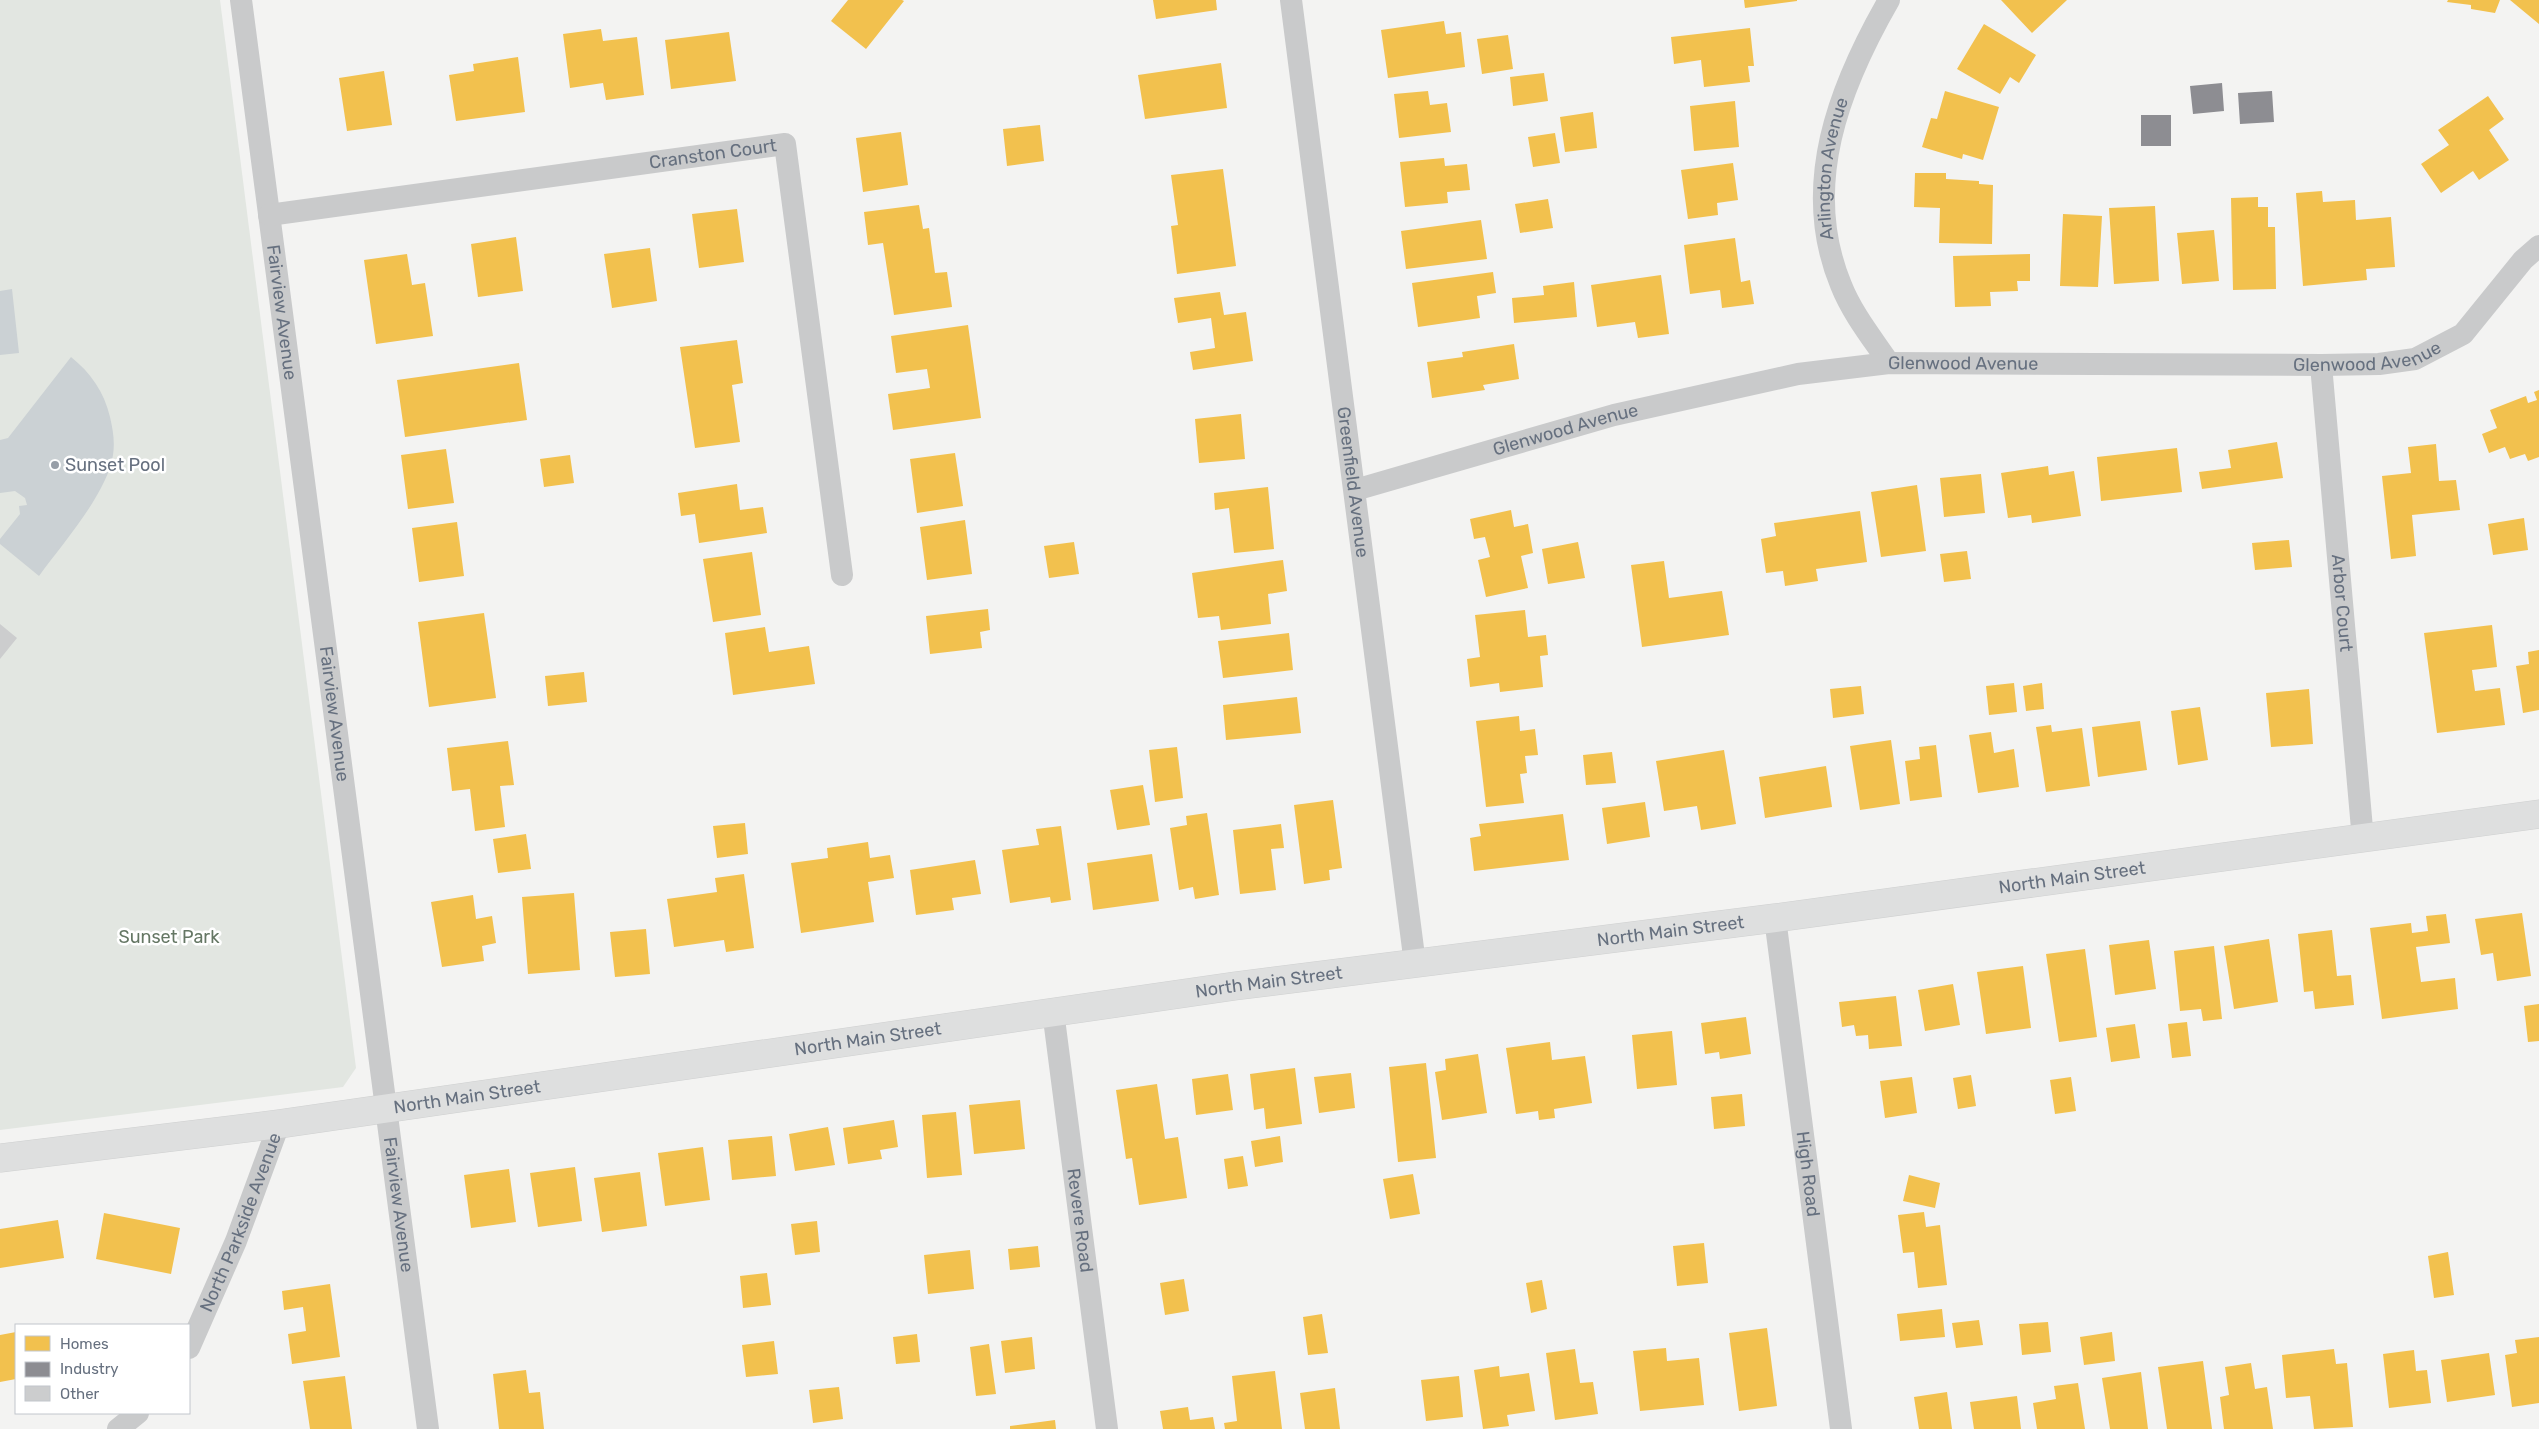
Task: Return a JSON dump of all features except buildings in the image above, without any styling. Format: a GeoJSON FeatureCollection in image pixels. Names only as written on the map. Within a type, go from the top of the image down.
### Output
{"type":"FeatureCollection","features":[{"type":"Feature","properties":{"kind":"street","name":"Fairview Avenue"},"geometry":{"type":"LineString","coordinates":[[241,0],[428,1429]]}},
{"type":"Feature","properties":{"kind":"street","name":"Greenfield Avenue"},"geometry":{"type":"LineString","coordinates":[[1291,0],[1415,964]]}},
{"type":"Feature","properties":{"kind":"street","name":"Arlington Avenue"},"geometry":{"type":"LineString","coordinates":[[1889,0],[1856,64],[1836,116],[1826,154],[1822,208],[1833,264],[1841,287],[1889,363]]}},
{"type":"Feature","properties":{"kind":"street","name":"Cranston Court"},"geometry":{"type":"LineString","coordinates":[[269,215],[785,144],[842,575]]}},
{"type":"Feature","properties":{"kind":"street","name":"Glenwood Avenue"},"geometry":{"type":"LineString","coordinates":[[1355,490],[1614,415],[1798,374],[1889,363],[2322,365],[2379,364],[2415,359],[2463,334],[2523,260],[2539,246]]}},
{"type":"Feature","properties":{"kind":"street","name":"Arbor Court"},"geometry":{"type":"LineString","coordinates":[[2322,365],[2363,840]]}},
{"type":"Feature","properties":{"kind":"street","name":"North Main Street"},"geometry":{"type":"LineString","coordinates":[[0,1158],[279,1124],[385,1107],[1053,1011],[1776,918],[2363,840],[2539,814]]}},
{"type":"Feature","properties":{"kind":"street","name":"High Road"},"geometry":{"type":"LineString","coordinates":[[1776,918],[1841,1429]]}},
{"type":"Feature","properties":{"kind":"street","name":"Revere Road"},"geometry":{"type":"LineString","coordinates":[[1053,1011],[1107,1429]]}},
{"type":"Feature","properties":{"kind":"street","name":"North Parkside Avenue"},"geometry":{"type":"LineString","coordinates":[[190,1346],[236,1242],[279,1124]]}},
{"type":"Feature","properties":{"kind":"street"},"geometry":{"type":"LineString","coordinates":[[118,1429],[137,1414]]}},
{"type":"Feature","properties":{"kind":"green space","name":"Sunset Park"},"geometry":{"type":"Polygon","coordinates":[[[0,0],[220,0],[356,1068],[343,1087],[0,1130],[0,0]]]}},
{"type":"Feature","properties":{"kind":"shaded area"},"geometry":{"type":"Polygon","coordinates":[[[12,289],[19,353],[0,355],[0,291],[12,289]]]}},
{"type":"Feature","properties":{"kind":"shaded area","name":"Sunset Pool"},"geometry":{"type":"Polygon","coordinates":[[[71,357],[91,376],[104,399],[113,431],[113,455],[109,470],[93,502],[39,576],[0,544],[0,539],[20,514],[19,506],[27,505],[25,498],[15,491],[0,493],[0,440],[8,438],[71,357]]]}},
{"type":"Feature","properties":{"kind":"place","name":"Sunset Pool"},"geometry":{"type":"Point","coordinates":[55,465]}}]}
